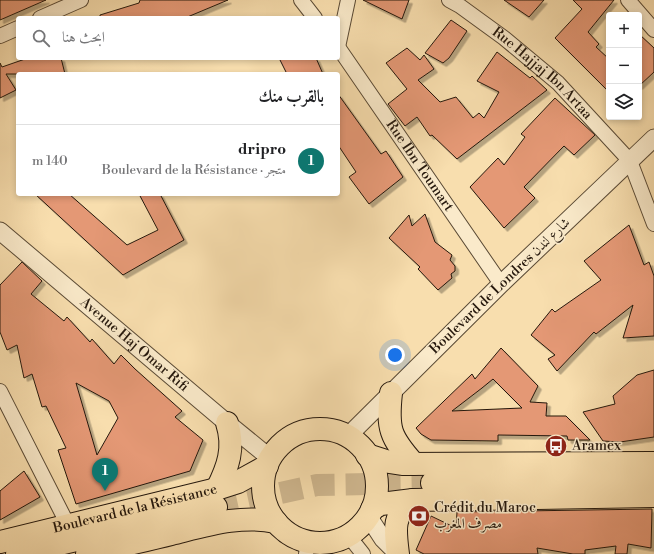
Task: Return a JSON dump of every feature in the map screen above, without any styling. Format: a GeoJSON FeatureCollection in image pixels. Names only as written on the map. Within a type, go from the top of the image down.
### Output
{"type":"FeatureCollection","features":[{"type":"Feature","properties":{"kind":"main road"},"geometry":{"type":"LineString","coordinates":[[391,393],[389,416],[391,431],[402,450],[414,464]]}},
{"type":"Feature","properties":{"kind":"main road"},"geometry":{"type":"LineString","coordinates":[[17,554],[216,498],[231,451],[231,435],[227,423]]}},
{"type":"Feature","properties":{"kind":"main road"},"geometry":{"type":"LineString","coordinates":[[370,512],[375,496],[375,472],[367,455],[356,442],[348,436],[330,430],[320,429],[300,432],[283,442],[268,462],[264,474],[263,492],[268,508],[276,522],[307,547],[348,535],[356,529],[370,512],[381,504],[413,500],[654,496]]}},
{"type":"Feature","properties":{"kind":"main road"},"geometry":{"type":"LineString","coordinates":[[367,455],[389,462],[414,464],[654,464]]}},
{"type":"Feature","properties":{"kind":"main road","name":"Boulevard de la Résistance"},"geometry":{"type":"LineString","coordinates":[[0,542],[68,525],[216,498],[268,462]]}},
{"type":"Feature","properties":{"kind":"main road"},"geometry":{"type":"LineString","coordinates":[[432,483],[654,479]]}},
{"type":"Feature","properties":{"kind":"main road"},"geometry":{"type":"LineString","coordinates":[[398,554],[395,530],[396,521],[404,506],[413,500]]}},
{"type":"Feature","properties":{"kind":"main road"},"geometry":{"type":"LineString","coordinates":[[87,554],[196,528],[246,519],[263,519],[276,522]]}},
{"type":"Feature","properties":{"kind":"street"},"geometry":{"type":"LineString","coordinates":[[45,16],[81,0]]}},
{"type":"Feature","properties":{"kind":"street"},"geometry":{"type":"LineString","coordinates":[[301,0],[313,16]]}},
{"type":"Feature","properties":{"kind":"street"},"geometry":{"type":"LineString","coordinates":[[340,38],[348,0]]}},
{"type":"Feature","properties":{"kind":"street","name":"Rue Hajjaj Ibn Artaa"},"geometry":{"type":"LineString","coordinates":[[449,0],[460,6],[504,38],[558,83],[630,161],[654,224]]}},
{"type":"Feature","properties":{"kind":"street"},"geometry":{"type":"LineString","coordinates":[[628,0],[654,30]]}},
{"type":"Feature","properties":{"kind":"street"},"geometry":{"type":"LineString","coordinates":[[0,36],[16,29]]}},
{"type":"Feature","properties":{"kind":"street","name":"Rue Ibn Toumart"},"geometry":{"type":"LineString","coordinates":[[340,50],[501,284]]}},
{"type":"Feature","properties":{"kind":"street","name":"Boulevard de Londres شارع لندن"},"geometry":{"type":"LineString","coordinates":[[348,436],[501,284],[654,138]]}},
{"type":"Feature","properties":{"kind":"street","name":"Avenue Haj Omar Rifi"},"geometry":{"type":"LineString","coordinates":[[0,231],[227,423],[268,462]]}},
{"type":"Feature","properties":{"kind":"street"},"geometry":{"type":"LineString","coordinates":[[0,391],[68,525]]}},
{"type":"Feature","properties":{"kind":"street"},"geometry":{"type":"LineString","coordinates":[[370,512],[383,539],[398,554]]}},
{"type":"Feature","properties":{"kind":"street"},"geometry":{"type":"LineString","coordinates":[[348,535],[363,554]]}},
{"type":"Feature","properties":{"kind":"building"},"geometry":{"type":"Polygon","coordinates":[[[0,0],[46,0],[0,20],[0,0]]]}},
{"type":"Feature","properties":{"kind":"building"},"geometry":{"type":"Polygon","coordinates":[[[140,0],[228,0],[190,16],[100,16],[139,3],[140,0]]]}},
{"type":"Feature","properties":{"kind":"building"},"geometry":{"type":"Polygon","coordinates":[[[363,0],[409,0],[402,19],[363,0]]]}},
{"type":"Feature","properties":{"kind":"building"},"geometry":{"type":"Polygon","coordinates":[[[504,0],[544,0],[529,17],[504,0]]]}},
{"type":"Feature","properties":{"kind":"building"},"geometry":{"type":"Polygon","coordinates":[[[573,0],[614,0],[588,32],[599,44],[596,47],[606,56],[606,89],[555,38],[582,9],[573,0]]]}},
{"type":"Feature","properties":{"kind":"building"},"geometry":{"type":"Polygon","coordinates":[[[451,20],[467,31],[449,58],[443,63],[425,53],[451,20]]]}},
{"type":"Feature","properties":{"kind":"building"},"geometry":{"type":"Polygon","coordinates":[[[642,37],[654,48],[654,72],[642,83],[642,37]]]}},
{"type":"Feature","properties":{"kind":"building"},"geometry":{"type":"Polygon","coordinates":[[[407,48],[420,60],[424,55],[434,69],[418,80],[440,102],[456,97],[473,118],[479,113],[484,118],[499,92],[477,81],[497,52],[530,78],[532,76],[547,90],[457,159],[432,135],[430,136],[417,117],[405,126],[388,104],[407,89],[386,63],[407,48]]]}},
{"type":"Feature","properties":{"kind":"building"},"geometry":{"type":"Polygon","coordinates":[[[22,60],[62,60],[64,72],[16,72],[16,74],[6,74],[16,90],[0,98],[0,63],[2,67],[22,60]]]}},
{"type":"Feature","properties":{"kind":"building"},"geometry":{"type":"Polygon","coordinates":[[[280,60],[317,60],[322,72],[286,72],[280,60]]]}},
{"type":"Feature","properties":{"kind":"building"},"geometry":{"type":"Polygon","coordinates":[[[340,97],[381,154],[386,151],[403,177],[369,204],[349,177],[356,172],[340,148],[340,97]]]}},
{"type":"Feature","properties":{"kind":"building"},"geometry":{"type":"Polygon","coordinates":[[[555,98],[595,135],[574,155],[564,146],[524,187],[535,198],[504,228],[470,187],[498,158],[504,165],[525,137],[521,134],[555,98]]]}},
{"type":"Feature","properties":{"kind":"building"},"geometry":{"type":"Polygon","coordinates":[[[37,196],[71,196],[127,245],[158,230],[140,196],[161,196],[184,240],[123,275],[37,196]]]}},
{"type":"Feature","properties":{"kind":"building"},"geometry":{"type":"Polygon","coordinates":[[[425,214],[435,242],[452,255],[450,260],[455,266],[455,271],[451,274],[452,278],[438,290],[418,269],[420,267],[389,238],[409,215],[412,226],[425,214]]]}},
{"type":"Feature","properties":{"kind":"building"},"geometry":{"type":"Polygon","coordinates":[[[629,225],[644,265],[649,262],[654,276],[654,336],[623,338],[633,305],[596,334],[594,332],[557,371],[548,359],[555,355],[531,335],[552,309],[555,312],[601,280],[584,261],[629,225]]]}},
{"type":"Feature","properties":{"kind":"building"},"geometry":{"type":"Polygon","coordinates":[[[22,262],[42,281],[31,294],[64,321],[67,317],[90,342],[92,339],[114,364],[121,355],[182,411],[175,417],[203,440],[190,471],[76,504],[58,450],[66,448],[46,406],[42,407],[32,374],[24,378],[17,345],[7,350],[0,332],[0,285],[22,262]],[[76,383],[97,455],[118,418],[109,401],[76,383]]]}},
{"type":"Feature","properties":{"kind":"building"},"geometry":{"type":"Polygon","coordinates":[[[501,348],[538,386],[530,402],[547,403],[546,416],[566,416],[590,440],[568,440],[567,436],[498,435],[498,441],[431,440],[421,434],[416,428],[472,374],[475,379],[501,348]],[[493,379],[452,411],[522,408],[493,379]]]}},
{"type":"Feature","properties":{"kind":"building"},"geometry":{"type":"Polygon","coordinates":[[[654,370],[654,437],[620,442],[603,441],[583,412],[615,404],[613,396],[637,375],[654,370]]]}},
{"type":"Feature","properties":{"kind":"building"},"geometry":{"type":"Polygon","coordinates":[[[24,471],[40,497],[0,520],[0,491],[24,471]]]}},
{"type":"Feature","properties":{"kind":"building"},"geometry":{"type":"Polygon","coordinates":[[[652,509],[651,548],[628,544],[627,554],[615,554],[616,546],[585,550],[585,554],[573,554],[537,548],[538,554],[424,554],[416,550],[431,516],[456,528],[457,512],[652,509]]]}},
{"type":"Feature","properties":{"kind":"tunnel"},"geometry":{"type":"LineString","coordinates":[[216,507],[317,485],[432,483]]}},
{"type":"Feature","properties":{"kind":"place","name":"Aramex"},"geometry":{"type":"Point","coordinates":[556,446]}},
{"type":"Feature","properties":{"kind":"place","name":"dripro"},"geometry":{"type":"Point","coordinates":[105,491]}},
{"type":"Feature","properties":{"kind":"place","name":"Crédit du Maroc مصرف المغرب"},"geometry":{"type":"Point","coordinates":[419,516]}}]}
